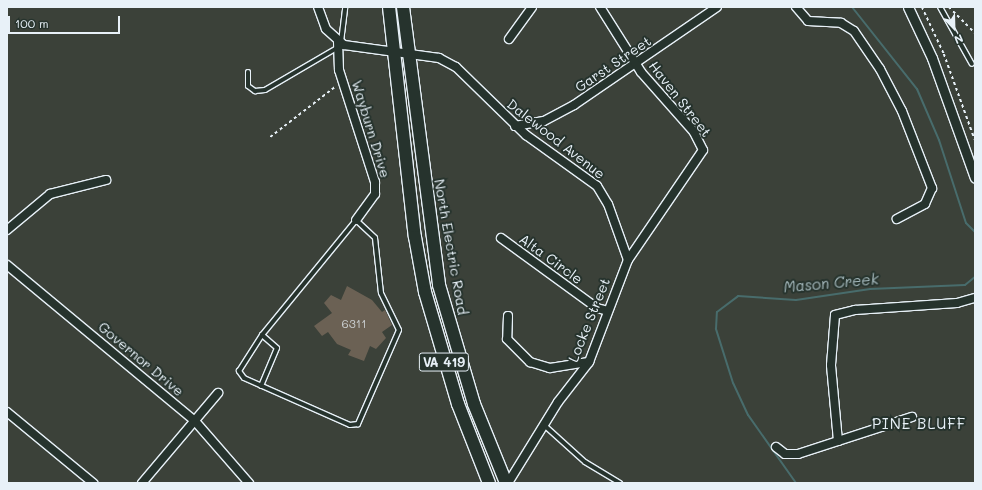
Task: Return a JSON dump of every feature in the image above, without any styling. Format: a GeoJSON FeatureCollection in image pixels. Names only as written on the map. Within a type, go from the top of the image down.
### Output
{"type":"FeatureCollection","features":[{"type":"Feature","properties":{"kind":"main road","name":"VA 419"},"geometry":{"type":"LineString","coordinates":[[389,7],[415,237],[425,292],[458,404],[489,483]]}},
{"type":"Feature","properties":{"kind":"main road","name":"North Electric Road"},"geometry":{"type":"LineString","coordinates":[[403,7],[440,285],[474,404],[507,483]]}},
{"type":"Feature","properties":{"kind":"street"},"geometry":{"type":"LineString","coordinates":[[318,7],[326,29],[338,44]]}},
{"type":"Feature","properties":{"kind":"street"},"geometry":{"type":"LineString","coordinates":[[509,39],[532,7]]}},
{"type":"Feature","properties":{"kind":"street","name":"Haven Street"},"geometry":{"type":"LineString","coordinates":[[600,7],[636,64],[698,138],[703,150],[694,167]]}},
{"type":"Feature","properties":{"kind":"street","name":"Garst Street"},"geometry":{"type":"LineString","coordinates":[[515,126],[556,116],[636,64],[718,7]]}},
{"type":"Feature","properties":{"kind":"street"},"geometry":{"type":"LineString","coordinates":[[796,7],[810,22],[841,23],[860,38],[908,124],[932,188],[925,204],[897,219]]}},
{"type":"Feature","properties":{"kind":"street"},"geometry":{"type":"LineString","coordinates":[[908,7],[932,58],[975,178]]}},
{"type":"Feature","properties":{"kind":"street","name":"Dalewood Avenue"},"geometry":{"type":"LineString","coordinates":[[338,44],[394,54],[439,58],[456,67],[515,126],[597,186],[608,204],[628,260]]}},
{"type":"Feature","properties":{"kind":"street","name":"Wayburn Drive"},"geometry":{"type":"LineString","coordinates":[[338,44],[343,82],[375,182],[376,194],[356,220]]}},
{"type":"Feature","properties":{"kind":"street","name":"Locke Street"},"geometry":{"type":"LineString","coordinates":[[507,483],[544,425],[589,362],[628,260],[694,167]]}},
{"type":"Feature","properties":{"kind":"street"},"geometry":{"type":"LineString","coordinates":[[7,230],[50,194],[106,180]]}},
{"type":"Feature","properties":{"kind":"street","name":"Alta Circle"},"geometry":{"type":"LineString","coordinates":[[500,238],[597,308],[608,311]]}},
{"type":"Feature","properties":{"kind":"street","name":"Governor Drive"},"geometry":{"type":"LineString","coordinates":[[7,265],[194,420],[249,483]]}},
{"type":"Feature","properties":{"kind":"street"},"geometry":{"type":"LineString","coordinates":[[838,441],[831,365],[835,316],[855,310],[957,303],[975,298]]}},
{"type":"Feature","properties":{"kind":"street"},"geometry":{"type":"LineString","coordinates":[[508,316],[507,340],[530,362],[550,368],[589,362]]}},
{"type":"Feature","properties":{"kind":"street"},"geometry":{"type":"LineString","coordinates":[[142,483],[218,393]]}},
{"type":"Feature","properties":{"kind":"street"},"geometry":{"type":"LineString","coordinates":[[7,412],[93,483]]}},
{"type":"Feature","properties":{"kind":"street"},"geometry":{"type":"LineString","coordinates":[[776,447],[790,455],[838,441],[912,416]]}},
{"type":"Feature","properties":{"kind":"lane"},"geometry":{"type":"LineString","coordinates":[[248,72],[248,86],[255,91],[265,90],[338,44],[345,7]]}},
{"type":"Feature","properties":{"kind":"lane"},"geometry":{"type":"LineString","coordinates":[[940,7],[972,64]]}},
{"type":"Feature","properties":{"kind":"lane"},"geometry":{"type":"LineString","coordinates":[[356,220],[375,238],[381,293],[399,330],[358,424],[347,425],[244,378],[239,371],[262,335],[356,220]]}},
{"type":"Feature","properties":{"kind":"lane"},"geometry":{"type":"LineString","coordinates":[[261,386],[278,348],[262,335]]}},
{"type":"Feature","properties":{"kind":"lane"},"geometry":{"type":"LineString","coordinates":[[544,425],[585,462],[620,483]]}},
{"type":"Feature","properties":{"kind":"path"},"geometry":{"type":"LineString","coordinates":[[922,7],[944,54],[975,140]]}},
{"type":"Feature","properties":{"kind":"path"},"geometry":{"type":"LineString","coordinates":[[950,7],[975,33]]}},
{"type":"Feature","properties":{"kind":"path"},"geometry":{"type":"LineString","coordinates":[[270,137],[343,82]]}},
{"type":"Feature","properties":{"kind":"building"},"geometry":{"type":"Polygon","coordinates":[[[347,286],[372,300],[382,312],[385,310],[392,325],[382,332],[386,338],[376,349],[370,346],[364,361],[348,355],[351,350],[337,344],[328,332],[322,336],[314,326],[332,313],[324,303],[331,295],[341,300],[347,286]]]}},
{"type":"Feature","properties":{"kind":"waterway","name":"Mason Creek"},"geometry":{"type":"LineString","coordinates":[[852,7],[917,89],[939,140],[966,223],[975,232]]}},
{"type":"Feature","properties":{"kind":"waterway","name":"Mason Creek"},"geometry":{"type":"LineString","coordinates":[[796,483],[748,415],[733,383],[716,329],[717,312],[738,296],[796,300],[870,289],[965,285],[975,277]]}},
{"type":"Feature","properties":{"kind":"district","name":"PINE BLUFF"},"geometry":{"type":"Point","coordinates":[919,424]}}]}
